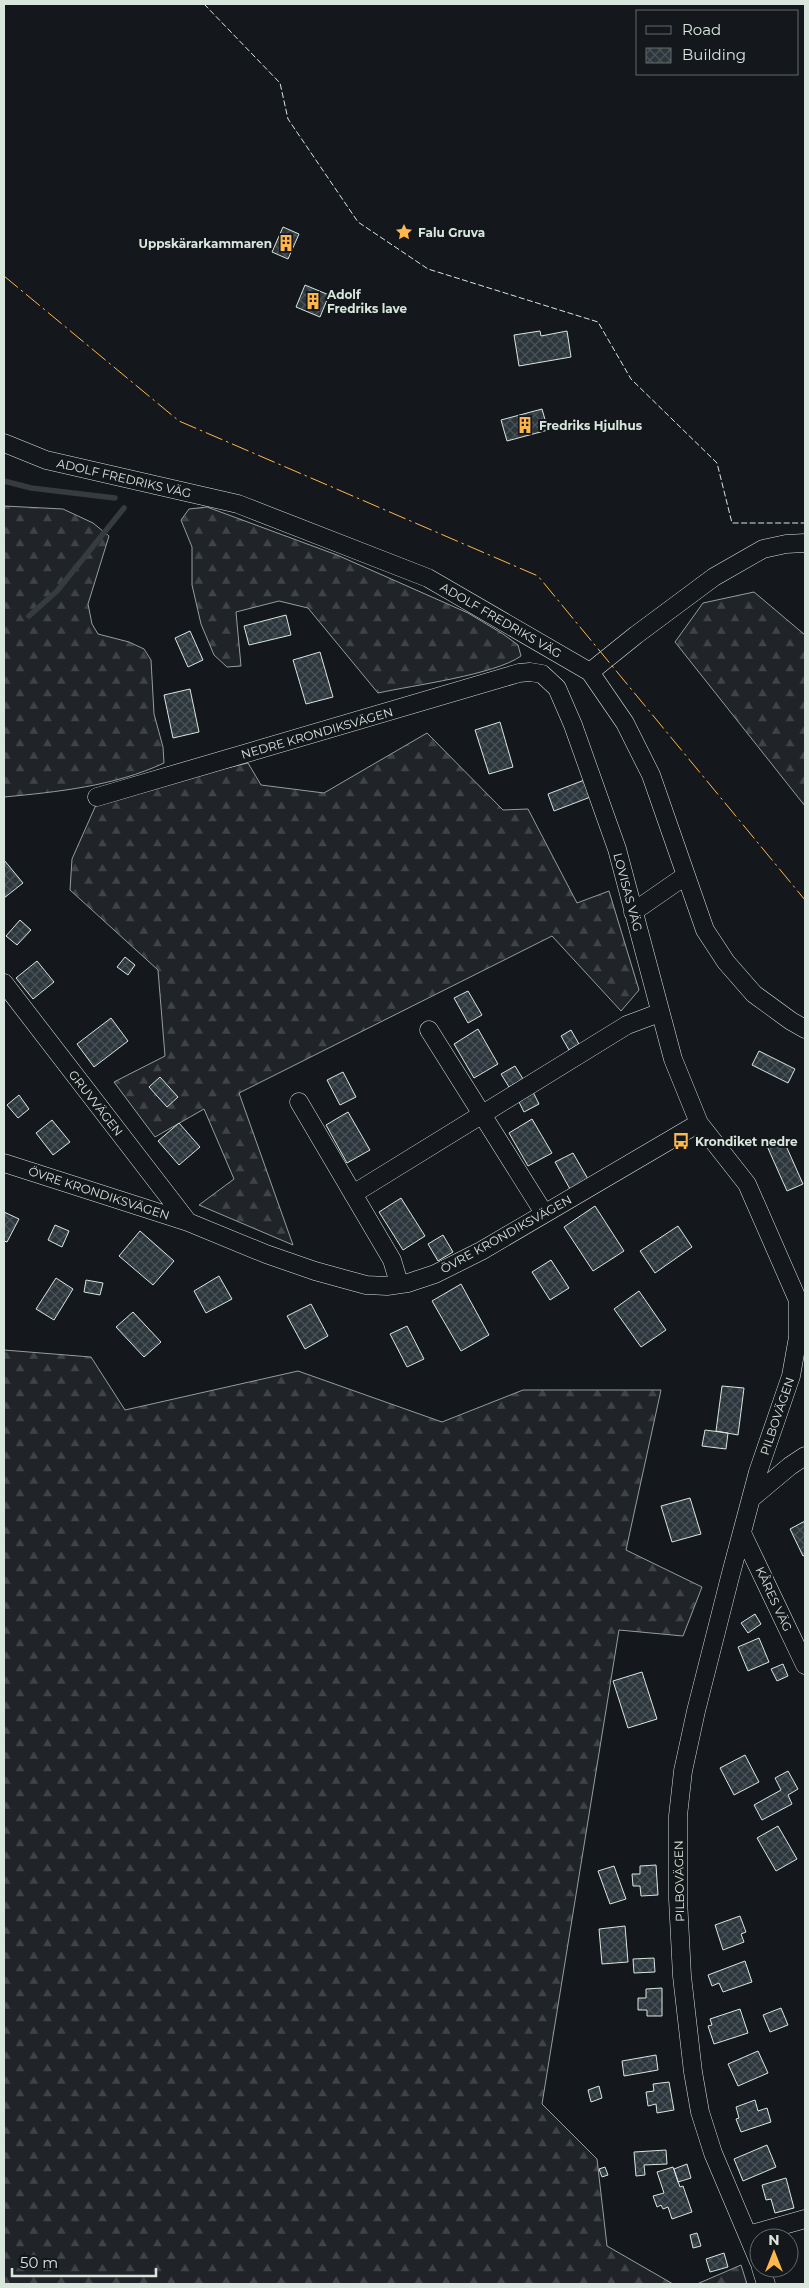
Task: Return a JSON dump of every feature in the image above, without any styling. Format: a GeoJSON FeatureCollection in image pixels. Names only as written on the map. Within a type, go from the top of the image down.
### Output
{"type":"FeatureCollection","features":[{"type":"Feature","properties":{"kind":"street","name":"ADOLF FREDRIKS VÄG"},"geometry":{"type":"LineString","coordinates":[[4,443],[46,460],[238,504],[419,575],[590,672],[625,724],[651,775],[705,930],[726,962],[754,994],[805,1029]]}},
{"type":"Feature","properties":{"kind":"street"},"geometry":{"type":"LineString","coordinates":[[590,672],[714,577],[763,549],[786,544],[805,543]]}},
{"type":"Feature","properties":{"kind":"street","name":"NEDRE KRONDIKSVÄGEN"},"geometry":{"type":"LineString","coordinates":[[98,797],[519,673],[538,673]]}},
{"type":"Feature","properties":{"kind":"street","name":"LOVISAS VÄG"},"geometry":{"type":"LineString","coordinates":[[538,673],[542,674],[557,688],[573,725],[617,849],[659,1013],[673,1059],[699,1123]]}},
{"type":"Feature","properties":{"kind":"street"},"geometry":{"type":"LineString","coordinates":[[634,912],[685,876]]}},
{"type":"Feature","properties":{"kind":"street","name":"GRUVVÄGEN"},"geometry":{"type":"LineString","coordinates":[[4,983],[188,1222]]}},
{"type":"Feature","properties":{"kind":"street"},"geometry":{"type":"LineString","coordinates":[[353,1194],[480,1114],[583,1054],[627,1025],[659,1013]]}},
{"type":"Feature","properties":{"kind":"street"},"geometry":{"type":"LineString","coordinates":[[429,1030],[480,1114],[544,1213]]}},
{"type":"Feature","properties":{"kind":"street"},"geometry":{"type":"LineString","coordinates":[[299,1102],[392,1260],[399,1284]]}},
{"type":"Feature","properties":{"kind":"street"},"geometry":{"type":"LineString","coordinates":[[699,1123],[753,1194],[802,1309]]}},
{"type":"Feature","properties":{"kind":"street","name":"ÖVRE KRONDIKSVÄGEN"},"geometry":{"type":"LineString","coordinates":[[4,1163],[188,1222],[266,1254],[343,1280],[366,1285],[387,1286],[408,1283],[457,1264],[699,1123]]}},
{"type":"Feature","properties":{"kind":"street","name":"PILBOVÄGEN"},"geometry":{"type":"LineString","coordinates":[[748,2235],[713,2153],[699,2104],[682,1976],[677,1850],[679,1802],[683,1771],[696,1711],[758,1472],[791,1376],[802,1309]]}},
{"type":"Feature","properties":{"kind":"street"},"geometry":{"type":"LineString","coordinates":[[753,1497],[805,1456]]}},
{"type":"Feature","properties":{"kind":"street","name":"KÅRES VÄG"},"geometry":{"type":"LineString","coordinates":[[742,1533],[805,1666]]}},
{"type":"Feature","properties":{"kind":"street"},"geometry":{"type":"LineString","coordinates":[[748,2235],[805,2219]]}},
{"type":"Feature","properties":{"kind":"green space"},"geometry":{"type":"Polygon","coordinates":[[[4,506],[63,509],[93,523],[109,536],[88,604],[92,624],[98,634],[129,642],[144,649],[151,660],[154,714],[163,747],[164,763],[106,783],[4,797],[4,506]]]}},
{"type":"Feature","properties":{"kind":"green space"},"geometry":{"type":"Polygon","coordinates":[[[207,507],[337,555],[468,613],[518,645],[521,656],[509,663],[473,674],[378,693],[308,608],[279,601],[236,612],[241,666],[227,667],[214,655],[201,624],[192,585],[192,547],[181,520],[189,509],[207,507]]]}},
{"type":"Feature","properties":{"kind":"green space"},"geometry":{"type":"Polygon","coordinates":[[[754,592],[805,635],[805,806],[675,642],[703,603],[754,592]]]}},
{"type":"Feature","properties":{"kind":"green space"},"geometry":{"type":"Polygon","coordinates":[[[427,733],[503,810],[528,809],[577,903],[609,891],[639,990],[621,1011],[552,936],[239,1093],[293,1245],[199,1205],[234,1179],[204,1109],[155,1137],[114,1082],[165,1056],[158,970],[70,890],[72,859],[99,798],[248,763],[261,785],[324,793],[427,733]]]}},
{"type":"Feature","properties":{"kind":"green space"},"geometry":{"type":"Polygon","coordinates":[[[4,1350],[91,1357],[125,1410],[298,1371],[442,1422],[523,1390],[661,1390],[626,1550],[702,1587],[683,1636],[619,1630],[542,2104],[597,2159],[607,2246],[673,2284],[4,2284],[4,1350]]]}},
{"type":"Feature","properties":{"kind":"green space"},"geometry":{"type":"Polygon","coordinates":[[[741,2265],[747,2284],[697,2284],[741,2265]]]}},
{"type":"Feature","properties":{"kind":"building","name":"Uppskärarkammaren"},"geometry":{"type":"Polygon","coordinates":[[[283,227],[299,234],[288,259],[272,252],[283,227]]]}},
{"type":"Feature","properties":{"kind":"building","name":"Adolf Fredriks lave"},"geometry":{"type":"Polygon","coordinates":[[[305,285],[329,295],[320,317],[296,307],[305,285]]]}},
{"type":"Feature","properties":{"kind":"building"},"geometry":{"type":"Polygon","coordinates":[[[540,331],[541,336],[567,331],[571,357],[519,366],[514,335],[540,331]]]}},
{"type":"Feature","properties":{"kind":"building","name":"Fredriks Hjulhus"},"geometry":{"type":"Polygon","coordinates":[[[542,409],[548,430],[507,441],[501,420],[542,409]]]}},
{"type":"Feature","properties":{"kind":"building"},"geometry":{"type":"Polygon","coordinates":[[[286,615],[291,635],[249,645],[244,626],[286,615]]]}},
{"type":"Feature","properties":{"kind":"building"},"geometry":{"type":"Polygon","coordinates":[[[190,631],[203,660],[188,667],[175,638],[190,631]]]}},
{"type":"Feature","properties":{"kind":"building"},"geometry":{"type":"Polygon","coordinates":[[[320,652],[333,697],[306,704],[293,660],[320,652]]]}},
{"type":"Feature","properties":{"kind":"building"},"geometry":{"type":"Polygon","coordinates":[[[190,689],[199,732],[173,738],[164,695],[190,689]]]}},
{"type":"Feature","properties":{"kind":"building"},"geometry":{"type":"Polygon","coordinates":[[[500,722],[513,767],[489,774],[475,730],[500,722]]]}},
{"type":"Feature","properties":{"kind":"building"},"geometry":{"type":"Polygon","coordinates":[[[587,779],[593,796],[554,811],[548,794],[587,779]]]}},
{"type":"Feature","properties":{"kind":"building"},"geometry":{"type":"Polygon","coordinates":[[[4,860],[23,883],[4,898],[4,860]]]}},
{"type":"Feature","properties":{"kind":"building"},"geometry":{"type":"Polygon","coordinates":[[[20,920],[31,930],[17,945],[6,936],[20,920]]]}},
{"type":"Feature","properties":{"kind":"building"},"geometry":{"type":"Polygon","coordinates":[[[125,957],[135,965],[128,975],[117,967],[125,957]]]}},
{"type":"Feature","properties":{"kind":"building"},"geometry":{"type":"Polygon","coordinates":[[[37,961],[54,982],[33,999],[16,978],[37,961]]]}},
{"type":"Feature","properties":{"kind":"building"},"geometry":{"type":"Polygon","coordinates":[[[468,991],[482,1015],[468,1023],[454,998],[468,991]]]}},
{"type":"Feature","properties":{"kind":"building"},"geometry":{"type":"Polygon","coordinates":[[[111,1018],[128,1041],[94,1067],[77,1044],[111,1018]]]}},
{"type":"Feature","properties":{"kind":"building"},"geometry":{"type":"Polygon","coordinates":[[[478,1029],[498,1064],[474,1078],[454,1044],[478,1029]]]}},
{"type":"Feature","properties":{"kind":"building"},"geometry":{"type":"Polygon","coordinates":[[[571,1030],[579,1044],[569,1050],[561,1036],[571,1030]]]}},
{"type":"Feature","properties":{"kind":"building"},"geometry":{"type":"Polygon","coordinates":[[[759,1051],[795,1069],[788,1083],[752,1065],[759,1051]]]}},
{"type":"Feature","properties":{"kind":"building"},"geometry":{"type":"Polygon","coordinates":[[[515,1066],[523,1079],[509,1087],[501,1074],[515,1066]]]}},
{"type":"Feature","properties":{"kind":"building"},"geometry":{"type":"Polygon","coordinates":[[[343,1072],[356,1097],[340,1105],[327,1080],[343,1072]]]}},
{"type":"Feature","properties":{"kind":"building"},"geometry":{"type":"Polygon","coordinates":[[[160,1077],[178,1097],[167,1107],[149,1087],[160,1077]]]}},
{"type":"Feature","properties":{"kind":"building"},"geometry":{"type":"Polygon","coordinates":[[[532,1090],[539,1104],[524,1112],[517,1098],[532,1090]]]}},
{"type":"Feature","properties":{"kind":"building"},"geometry":{"type":"Polygon","coordinates":[[[19,1095],[29,1109],[18,1118],[7,1105],[19,1095]]]}},
{"type":"Feature","properties":{"kind":"building"},"geometry":{"type":"Polygon","coordinates":[[[348,1112],[370,1150],[347,1163],[326,1125],[348,1112]]]}},
{"type":"Feature","properties":{"kind":"building"},"geometry":{"type":"Polygon","coordinates":[[[532,1119],[552,1153],[528,1166],[509,1133],[532,1119]]]}},
{"type":"Feature","properties":{"kind":"building"},"geometry":{"type":"Polygon","coordinates":[[[52,1120],[70,1142],[53,1155],[36,1133],[52,1120]]]}},
{"type":"Feature","properties":{"kind":"building"},"geometry":{"type":"Polygon","coordinates":[[[179,1123],[200,1147],[179,1165],[158,1141],[179,1123]]]}},
{"type":"Feature","properties":{"kind":"building"},"geometry":{"type":"Polygon","coordinates":[[[783,1139],[803,1184],[787,1191],[767,1146],[783,1139]]]}},
{"type":"Feature","properties":{"kind":"building"},"geometry":{"type":"Polygon","coordinates":[[[573,1153],[588,1179],[570,1189],[555,1162],[573,1153]]]}},
{"type":"Feature","properties":{"kind":"building"},"geometry":{"type":"Polygon","coordinates":[[[401,1198],[425,1236],[403,1250],[379,1212],[401,1198]]]}},
{"type":"Feature","properties":{"kind":"building"},"geometry":{"type":"Polygon","coordinates":[[[595,1206],[624,1251],[593,1271],[564,1227],[595,1206]]]}},
{"type":"Feature","properties":{"kind":"building"},"geometry":{"type":"Polygon","coordinates":[[[4,1212],[19,1219],[7,1242],[4,1241],[4,1212]]]}},
{"type":"Feature","properties":{"kind":"building"},"geometry":{"type":"Polygon","coordinates":[[[55,1225],[69,1231],[62,1247],[48,1240],[55,1225]]]}},
{"type":"Feature","properties":{"kind":"building"},"geometry":{"type":"Polygon","coordinates":[[[678,1226],[692,1247],[655,1273],[640,1251],[678,1226]]]}},
{"type":"Feature","properties":{"kind":"building"},"geometry":{"type":"Polygon","coordinates":[[[140,1231],[174,1261],[153,1285],[119,1256],[140,1231]]]}},
{"type":"Feature","properties":{"kind":"building"},"geometry":{"type":"Polygon","coordinates":[[[443,1235],[453,1252],[438,1261],[428,1244],[443,1235]]]}},
{"type":"Feature","properties":{"kind":"building"},"geometry":{"type":"Polygon","coordinates":[[[551,1260],[569,1288],[550,1300],[532,1272],[551,1260]]]}},
{"type":"Feature","properties":{"kind":"building"},"geometry":{"type":"Polygon","coordinates":[[[219,1276],[232,1299],[206,1313],[194,1291],[219,1276]]]}},
{"type":"Feature","properties":{"kind":"building"},"geometry":{"type":"Polygon","coordinates":[[[56,1278],[73,1289],[54,1320],[36,1309],[56,1278]]]}},
{"type":"Feature","properties":{"kind":"building"},"geometry":{"type":"Polygon","coordinates":[[[86,1280],[103,1283],[100,1295],[84,1292],[86,1280]]]}},
{"type":"Feature","properties":{"kind":"building"},"geometry":{"type":"Polygon","coordinates":[[[461,1284],[489,1335],[461,1351],[432,1301],[461,1284]]]}},
{"type":"Feature","properties":{"kind":"building"},"geometry":{"type":"Polygon","coordinates":[[[639,1291],[666,1330],[641,1347],[614,1309],[639,1291]]]}},
{"type":"Feature","properties":{"kind":"building"},"geometry":{"type":"Polygon","coordinates":[[[311,1304],[328,1336],[305,1349],[287,1316],[311,1304]]]}},
{"type":"Feature","properties":{"kind":"building"},"geometry":{"type":"Polygon","coordinates":[[[133,1312],[161,1342],[144,1357],[116,1327],[133,1312]]]}},
{"type":"Feature","properties":{"kind":"building"},"geometry":{"type":"Polygon","coordinates":[[[407,1326],[424,1359],[407,1367],[390,1334],[407,1326]]]}},
{"type":"Feature","properties":{"kind":"building"},"geometry":{"type":"Polygon","coordinates":[[[722,1386],[744,1388],[738,1435],[716,1431],[722,1386]]]}},
{"type":"Feature","properties":{"kind":"building"},"geometry":{"type":"Polygon","coordinates":[[[705,1430],[728,1433],[726,1449],[702,1446],[705,1430]]]}},
{"type":"Feature","properties":{"kind":"building"},"geometry":{"type":"Polygon","coordinates":[[[690,1498],[701,1534],[672,1542],[661,1506],[690,1498]]]}},
{"type":"Feature","properties":{"kind":"building"},"geometry":{"type":"Polygon","coordinates":[[[805,1521],[805,1555],[803,1556],[790,1529],[805,1521]]]}},
{"type":"Feature","properties":{"kind":"building"},"geometry":{"type":"Polygon","coordinates":[[[755,1614],[761,1624],[748,1633],[741,1623],[755,1614]]]}},
{"type":"Feature","properties":{"kind":"building"},"geometry":{"type":"Polygon","coordinates":[[[759,1638],[769,1662],[748,1671],[738,1647],[759,1638]]]}},
{"type":"Feature","properties":{"kind":"building"},"geometry":{"type":"Polygon","coordinates":[[[783,1664],[788,1676],[777,1681],[771,1669],[783,1664]]]}},
{"type":"Feature","properties":{"kind":"building"},"geometry":{"type":"Polygon","coordinates":[[[642,1672],[657,1719],[628,1728],[613,1681],[642,1672]]]}},
{"type":"Feature","properties":{"kind":"building"},"geometry":{"type":"Polygon","coordinates":[[[745,1755],[759,1782],[734,1795],[720,1768],[745,1755]]]}},
{"type":"Feature","properties":{"kind":"building"},"geometry":{"type":"Polygon","coordinates":[[[788,1771],[798,1789],[788,1795],[792,1804],[762,1820],[754,1805],[781,1790],[775,1778],[788,1771]]]}},
{"type":"Feature","properties":{"kind":"building"},"geometry":{"type":"Polygon","coordinates":[[[778,1826],[797,1859],[776,1871],[757,1838],[778,1826]]]}},
{"type":"Feature","properties":{"kind":"building"},"geometry":{"type":"Polygon","coordinates":[[[656,1865],[658,1895],[641,1896],[640,1886],[633,1886],[632,1874],[640,1874],[640,1866],[656,1865]]]}},
{"type":"Feature","properties":{"kind":"building"},"geometry":{"type":"Polygon","coordinates":[[[614,1866],[626,1899],[610,1904],[598,1871],[614,1866]]]}},
{"type":"Feature","properties":{"kind":"building"},"geometry":{"type":"Polygon","coordinates":[[[740,1916],[746,1932],[741,1934],[744,1942],[723,1950],[715,1925],[740,1916]]]}},
{"type":"Feature","properties":{"kind":"building"},"geometry":{"type":"Polygon","coordinates":[[[625,1926],[628,1962],[602,1964],[599,1929],[625,1926]]]}},
{"type":"Feature","properties":{"kind":"building"},"geometry":{"type":"Polygon","coordinates":[[[654,1958],[655,1972],[634,1973],[633,1959],[654,1958]]]}},
{"type":"Feature","properties":{"kind":"building"},"geometry":{"type":"Polygon","coordinates":[[[745,1961],[752,1982],[723,1992],[719,1983],[712,1986],[708,1975],[745,1961]]]}},
{"type":"Feature","properties":{"kind":"building"},"geometry":{"type":"Polygon","coordinates":[[[662,1988],[662,2016],[647,2016],[647,2010],[638,2010],[638,1998],[646,1998],[646,1989],[662,1988]]]}},
{"type":"Feature","properties":{"kind":"building"},"geometry":{"type":"Polygon","coordinates":[[[781,2008],[788,2025],[770,2032],[763,2015],[781,2008]]]}},
{"type":"Feature","properties":{"kind":"building"},"geometry":{"type":"Polygon","coordinates":[[[740,2009],[748,2033],[714,2044],[708,2026],[712,2025],[710,2019],[740,2009]]]}},
{"type":"Feature","properties":{"kind":"building"},"geometry":{"type":"Polygon","coordinates":[[[758,2051],[768,2073],[738,2086],[728,2064],[758,2051]]]}},
{"type":"Feature","properties":{"kind":"building"},"geometry":{"type":"Polygon","coordinates":[[[656,2055],[658,2070],[624,2076],[622,2061],[656,2055]]]}},
{"type":"Feature","properties":{"kind":"building"},"geometry":{"type":"Polygon","coordinates":[[[669,2082],[674,2110],[657,2113],[656,2104],[648,2106],[646,2092],[654,2091],[653,2084],[669,2082]]]}},
{"type":"Feature","properties":{"kind":"building"},"geometry":{"type":"Polygon","coordinates":[[[599,2086],[602,2098],[591,2102],[588,2090],[599,2086]]]}},
{"type":"Feature","properties":{"kind":"building"},"geometry":{"type":"Polygon","coordinates":[[[755,2100],[758,2111],[767,2108],[771,2122],[741,2132],[736,2119],[739,2118],[736,2107],[755,2100]]]}},
{"type":"Feature","properties":{"kind":"building"},"geometry":{"type":"Polygon","coordinates":[[[767,2145],[776,2167],[743,2181],[734,2159],[767,2145]]]}},
{"type":"Feature","properties":{"kind":"building"},"geometry":{"type":"Polygon","coordinates":[[[666,2150],[667,2164],[644,2165],[645,2175],[636,2176],[634,2152],[666,2150]]]}},
{"type":"Feature","properties":{"kind":"building"},"geometry":{"type":"Polygon","coordinates":[[[687,2164],[691,2178],[678,2182],[674,2169],[687,2164]]]}},
{"type":"Feature","properties":{"kind":"building"},"geometry":{"type":"Polygon","coordinates":[[[605,2167],[608,2175],[602,2177],[599,2169],[605,2167]]]}},
{"type":"Feature","properties":{"kind":"building"},"geometry":{"type":"Polygon","coordinates":[[[673,2167],[680,2187],[683,2186],[692,2212],[672,2219],[668,2207],[663,2209],[661,2205],[657,2207],[653,2196],[664,2193],[657,2172],[673,2167]]]}},
{"type":"Feature","properties":{"kind":"building"},"geometry":{"type":"Polygon","coordinates":[[[786,2178],[794,2208],[775,2213],[771,2199],[766,2200],[762,2185],[786,2178]]]}},
{"type":"Feature","properties":{"kind":"building"},"geometry":{"type":"Polygon","coordinates":[[[697,2233],[701,2246],[693,2248],[690,2235],[697,2233]]]}},
{"type":"Feature","properties":{"kind":"building"},"geometry":{"type":"Polygon","coordinates":[[[724,2253],[728,2267],[710,2272],[706,2259],[724,2253]]]}},
{"type":"Feature","properties":{"kind":"waterway"},"geometry":{"type":"LineString","coordinates":[[4,481],[31,488],[115,498]]}},
{"type":"Feature","properties":{"kind":"waterway"},"geometry":{"type":"LineString","coordinates":[[29,616],[57,591],[124,508]]}},
{"type":"Feature","properties":{"kind":"fence"},"geometry":{"type":"LineString","coordinates":[[204,4],[280,83],[288,119],[358,222],[428,269],[598,322],[631,379],[717,463],[732,523],[805,523]]}},
{"type":"Feature","properties":{"kind":"power"},"geometry":{"type":"LineString","coordinates":[[4,276],[179,421],[538,576],[805,900]]}},
{"type":"Feature","properties":{"kind":"place","name":"Falu Gruva"},"geometry":{"type":"Point","coordinates":[404,232]}},
{"type":"Feature","properties":{"kind":"place","name":"Uppskärarkammaren"},"geometry":{"type":"Point","coordinates":[286,243]}},
{"type":"Feature","properties":{"kind":"place","name":"Adolf Fredriks lave"},"geometry":{"type":"Point","coordinates":[313,301]}},
{"type":"Feature","properties":{"kind":"place","name":"Fredriks Hjulhus"},"geometry":{"type":"Point","coordinates":[525,425]}},
{"type":"Feature","properties":{"kind":"place","name":"Krondiket nedre"},"geometry":{"type":"Point","coordinates":[681,1141]}}]}
